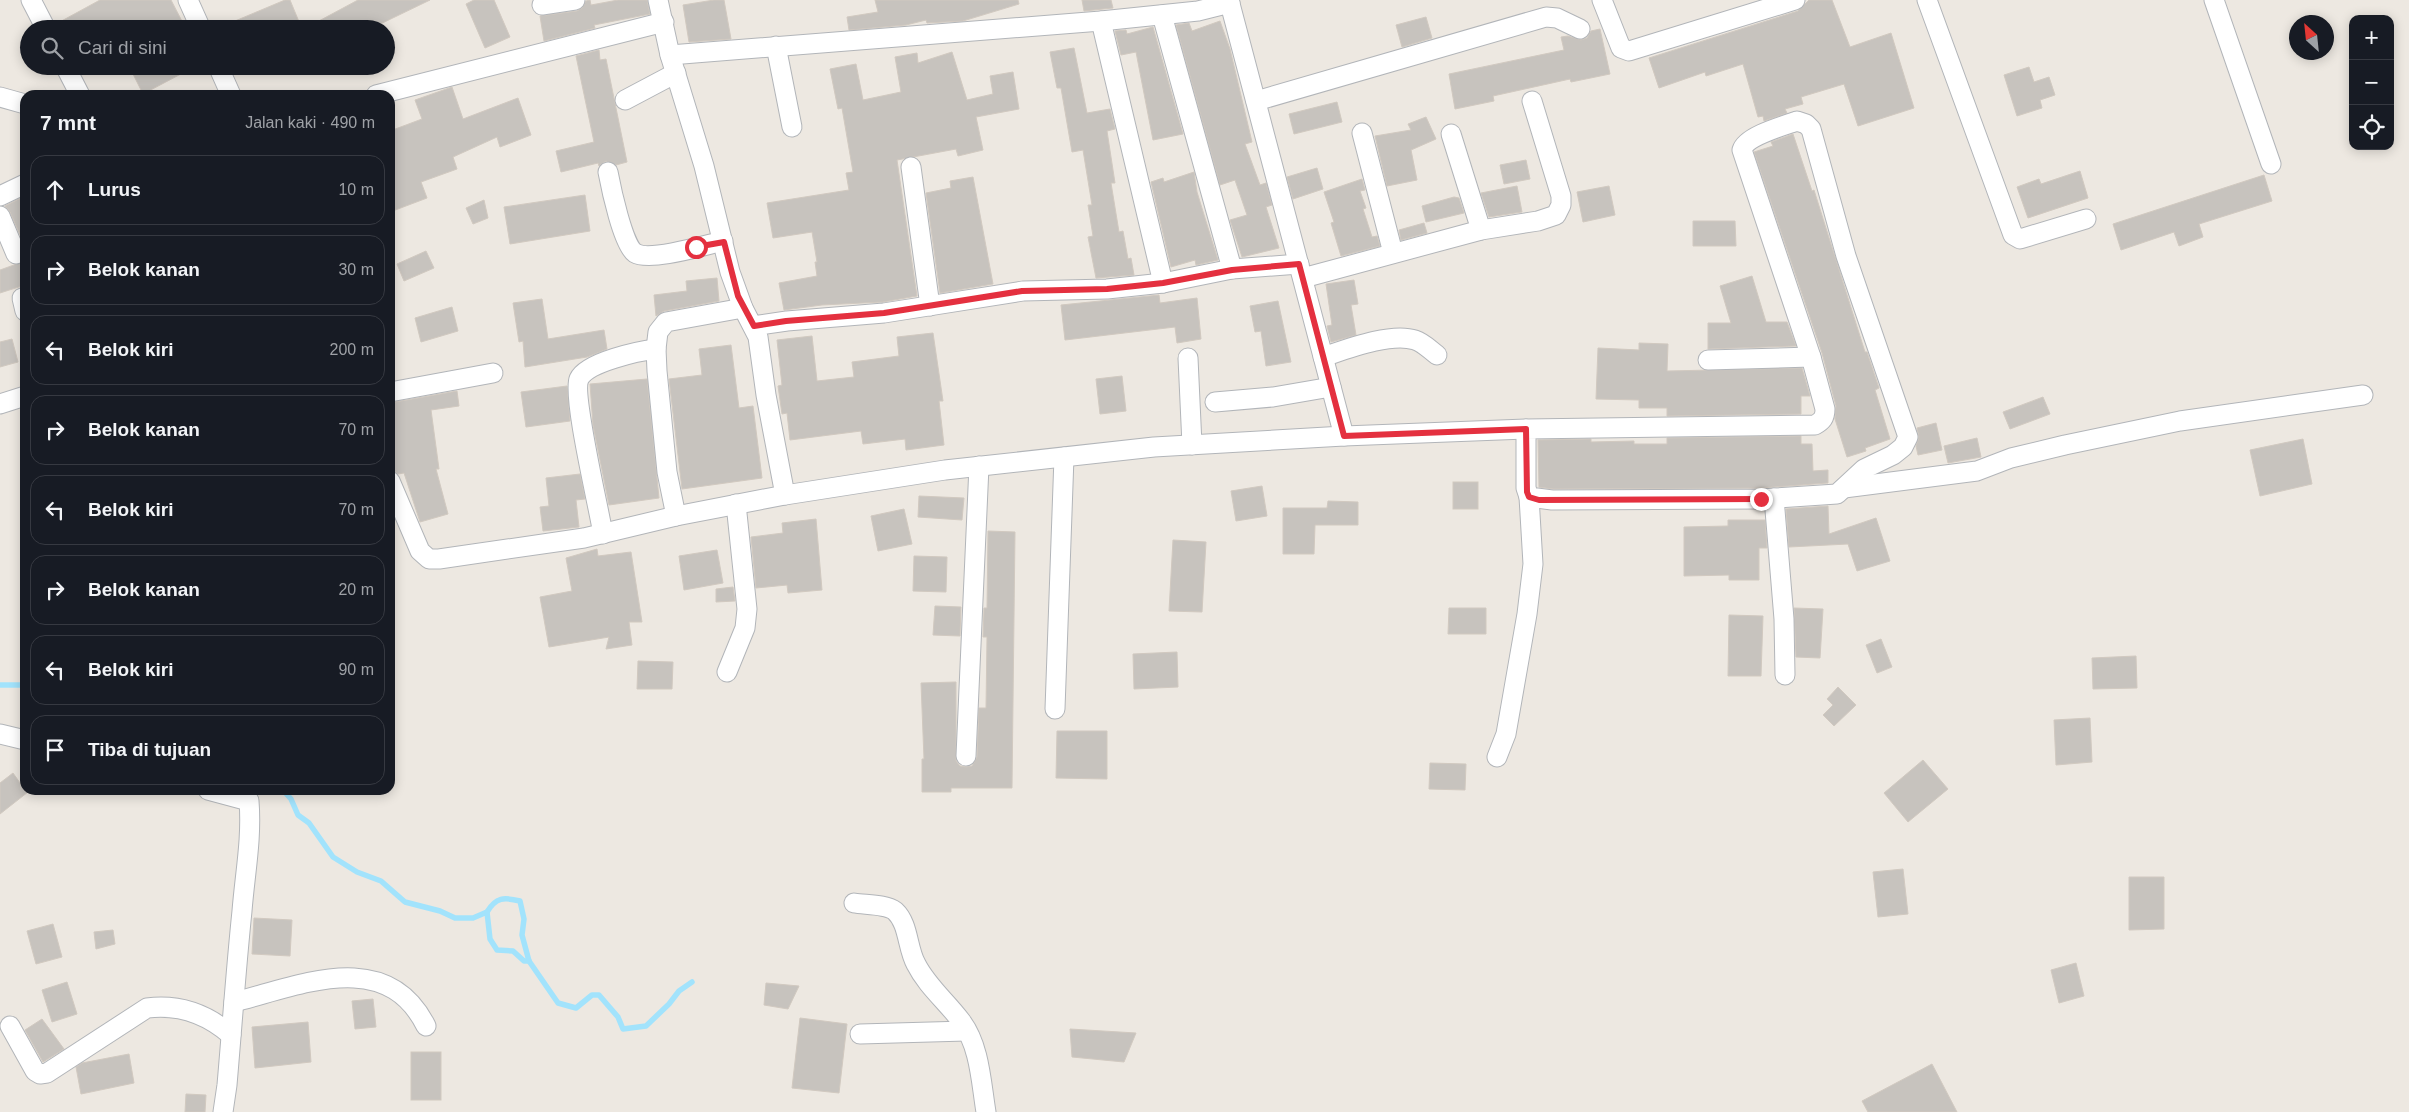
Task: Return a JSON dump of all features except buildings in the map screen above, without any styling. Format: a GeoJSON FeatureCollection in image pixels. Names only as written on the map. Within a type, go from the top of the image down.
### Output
{"type":"FeatureCollection","features":[{"type":"Feature","properties":{"kind":"street"},"geometry":{"type":"LineString","coordinates":[[31,0],[41,20]]}},
{"type":"Feature","properties":{"kind":"street"},"geometry":{"type":"LineString","coordinates":[[188,0],[197,20]]}},
{"type":"Feature","properties":{"kind":"street"},"geometry":{"type":"LineString","coordinates":[[542,6],[575,0]]}},
{"type":"Feature","properties":{"kind":"street"},"geometry":{"type":"LineString","coordinates":[[658,0],[670,55],[704,166],[730,272],[743,308],[754,326],[758,337],[766,394],[785,495]]}},
{"type":"Feature","properties":{"kind":"street"},"geometry":{"type":"LineString","coordinates":[[1602,0],[1621,48],[1629,51],[1795,0]]}},
{"type":"Feature","properties":{"kind":"street"},"geometry":{"type":"LineString","coordinates":[[1927,0],[2013,235],[2020,239],[2086,220]]}},
{"type":"Feature","properties":{"kind":"street"},"geometry":{"type":"LineString","coordinates":[[2214,0],[2271,164]]}},
{"type":"Feature","properties":{"kind":"street"},"geometry":{"type":"LineString","coordinates":[[670,55],[1101,21],[1198,11],[1230,2],[1344,436]]}},
{"type":"Feature","properties":{"kind":"street"},"geometry":{"type":"LineString","coordinates":[[1162,15],[1232,270]]}},
{"type":"Feature","properties":{"kind":"street"},"geometry":{"type":"LineString","coordinates":[[1256,101],[1546,17],[1557,18],[1580,29]]}},
{"type":"Feature","properties":{"kind":"street"},"geometry":{"type":"LineString","coordinates":[[1101,21],[1163,283]]}},
{"type":"Feature","properties":{"kind":"street"},"geometry":{"type":"LineString","coordinates":[[395,90],[664,22]]}},
{"type":"Feature","properties":{"kind":"street"},"geometry":{"type":"LineString","coordinates":[[776,46],[792,127]]}},
{"type":"Feature","properties":{"kind":"street"},"geometry":{"type":"LineString","coordinates":[[625,100],[676,73]]}},
{"type":"Feature","properties":{"kind":"street"},"geometry":{"type":"LineString","coordinates":[[70,75],[77,90]]}},
{"type":"Feature","properties":{"kind":"street"},"geometry":{"type":"LineString","coordinates":[[222,75],[228,90]]}},
{"type":"Feature","properties":{"kind":"street"},"geometry":{"type":"LineString","coordinates":[[0,97],[20,103]]}},
{"type":"Feature","properties":{"kind":"street"},"geometry":{"type":"LineString","coordinates":[[754,326],[930,306],[1022,291],[1084,291],[1163,283],[1232,270],[1301,271],[1393,253],[1481,230],[1538,221],[1556,215],[1559,211],[1561,196],[1532,101]]}},
{"type":"Feature","properties":{"kind":"street"},"geometry":{"type":"LineString","coordinates":[[395,493],[416,544],[429,559],[584,538],[676,516],[785,495],[979,466],[1064,457],[1344,436],[1526,429],[1815,425],[1825,416],[1825,410],[1811,356],[1742,150],[1743,146],[1754,138],[1797,121],[1806,124],[1810,130],[1846,256],[1908,436],[1903,447],[1893,455],[1864,469],[1836,494],[1774,498],[1552,500],[1529,497]]}},
{"type":"Feature","properties":{"kind":"street"},"geometry":{"type":"LineString","coordinates":[[1362,133],[1393,253]]}},
{"type":"Feature","properties":{"kind":"street"},"geometry":{"type":"LineString","coordinates":[[1452,134],[1481,230]]}},
{"type":"Feature","properties":{"kind":"street"},"geometry":{"type":"LineString","coordinates":[[911,167],[930,306]]}},
{"type":"Feature","properties":{"kind":"street"},"geometry":{"type":"LineString","coordinates":[[608,172],[620,221],[629,246],[636,253],[651,256],[724,242]]}},
{"type":"Feature","properties":{"kind":"street"},"geometry":{"type":"LineString","coordinates":[[0,196],[20,186]]}},
{"type":"Feature","properties":{"kind":"street"},"geometry":{"type":"LineString","coordinates":[[0,216],[16,254]]}},
{"type":"Feature","properties":{"kind":"street"},"geometry":{"type":"LineString","coordinates":[[676,516],[667,472],[656,349],[658,332],[666,322],[743,308]]}},
{"type":"Feature","properties":{"kind":"street"},"geometry":{"type":"LineString","coordinates":[[1323,357],[1346,349],[1400,338],[1422,343],[1437,356]]}},
{"type":"Feature","properties":{"kind":"street"},"geometry":{"type":"LineString","coordinates":[[603,534],[577,387],[580,378],[588,370],[626,353],[656,349]]}},
{"type":"Feature","properties":{"kind":"street"},"geometry":{"type":"LineString","coordinates":[[1708,360],[1811,356]]}},
{"type":"Feature","properties":{"kind":"street"},"geometry":{"type":"LineString","coordinates":[[1188,358],[1192,446]]}},
{"type":"Feature","properties":{"kind":"street"},"geometry":{"type":"LineString","coordinates":[[395,391],[493,373]]}},
{"type":"Feature","properties":{"kind":"street"},"geometry":{"type":"LineString","coordinates":[[1215,402],[1273,398],[1331,387]]}},
{"type":"Feature","properties":{"kind":"street"},"geometry":{"type":"LineString","coordinates":[[1844,488],[1977,471],[2011,458],[2180,422],[2363,395]]}},
{"type":"Feature","properties":{"kind":"street"},"geometry":{"type":"LineString","coordinates":[[0,404],[20,398]]}},
{"type":"Feature","properties":{"kind":"street"},"geometry":{"type":"LineString","coordinates":[[1497,757],[1506,734],[1527,614],[1533,564],[1529,497],[1526,488],[1526,429]]}},
{"type":"Feature","properties":{"kind":"street"},"geometry":{"type":"LineString","coordinates":[[1055,709],[1064,457]]}},
{"type":"Feature","properties":{"kind":"street"},"geometry":{"type":"LineString","coordinates":[[966,756],[979,466]]}},
{"type":"Feature","properties":{"kind":"street"},"geometry":{"type":"LineString","coordinates":[[1774,498],[1784,619],[1785,675]]}},
{"type":"Feature","properties":{"kind":"street"},"geometry":{"type":"LineString","coordinates":[[727,672],[745,628],[746,609],[736,504]]}},
{"type":"Feature","properties":{"kind":"street"},"geometry":{"type":"LineString","coordinates":[[0,734],[20,739]]}},
{"type":"Feature","properties":{"kind":"street"},"geometry":{"type":"LineString","coordinates":[[223,1112],[243,892],[250,842],[248,801],[226,795]]}},
{"type":"Feature","properties":{"kind":"street"},"geometry":{"type":"LineString","coordinates":[[854,903],[890,908],[896,912],[902,921],[912,958],[922,978],[962,1022],[977,1056],[986,1112]]}},
{"type":"Feature","properties":{"kind":"street"},"geometry":{"type":"LineString","coordinates":[[234,1002],[292,986],[333,978],[371,979],[404,996],[419,1012],[426,1026]]}},
{"type":"Feature","properties":{"kind":"street"},"geometry":{"type":"LineString","coordinates":[[10,1026],[34,1071],[40,1074],[47,1072],[147,1008],[163,1006],[198,1014],[208,1018],[231,1035]]}},
{"type":"Feature","properties":{"kind":"street"},"geometry":{"type":"LineString","coordinates":[[860,1034],[966,1032]]}},
{"type":"Feature","properties":{"kind":"waterway"},"geometry":{"type":"LineString","coordinates":[[0,685],[20,685]]}},
{"type":"Feature","properties":{"kind":"waterway"},"geometry":{"type":"LineString","coordinates":[[287,795],[298,815],[309,823],[333,857],[357,872],[381,881],[405,902],[440,911],[455,918],[473,918],[487,912],[494,903],[501,899],[520,901],[524,919],[522,935],[529,961],[558,1003],[576,1008],[592,995],[599,995],[618,1017],[623,1029],[646,1026],[669,1004],[679,991],[692,982]]}},
{"type":"Feature","properties":{"kind":"waterway"},"geometry":{"type":"LineString","coordinates":[[487,912],[490,939],[497,950],[513,951],[524,961],[529,961]]}},
{"type":"Feature","properties":{"kind":"route"},"geometry":{"type":"LineString","coordinates":[[696,247],[724,242],[730,272],[738,296],[747,317],[754,326],[786,321],[884,313],[1022,291],[1107,289],[1163,283],[1232,270],[1299,264],[1344,436],[1526,429],[1526,488],[1529,497],[1539,500],[1761,499]]}}]}
